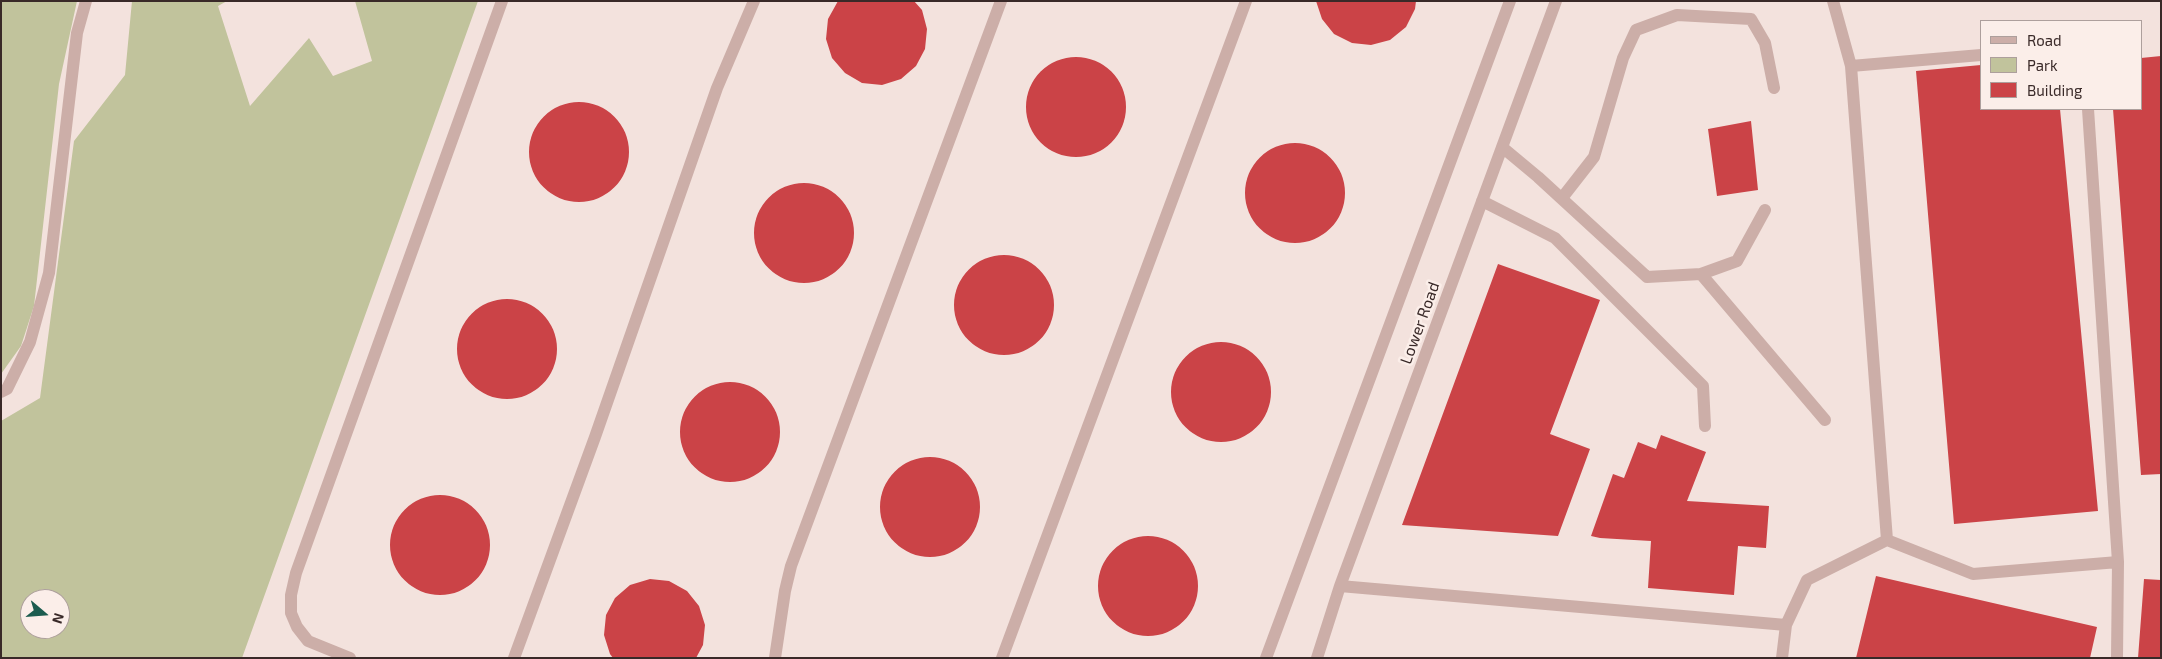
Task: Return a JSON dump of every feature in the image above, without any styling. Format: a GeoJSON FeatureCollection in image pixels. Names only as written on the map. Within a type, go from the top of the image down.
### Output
{"type":"FeatureCollection","features":[{"type":"Feature","properties":{"kind":"street"},"geometry":{"type":"LineString","coordinates":[[1,392],[7,389],[30,342],[49,273],[77,33],[86,1]]}},
{"type":"Feature","properties":{"kind":"street"},"geometry":{"type":"LineString","coordinates":[[350,658],[308,641],[297,626],[291,613],[290,594],[502,1]]}},
{"type":"Feature","properties":{"kind":"street"},"geometry":{"type":"LineString","coordinates":[[514,658],[595,437],[717,88],[754,1]]}},
{"type":"Feature","properties":{"kind":"street"},"geometry":{"type":"LineString","coordinates":[[775,658],[785,591],[791,566],[1001,1]]}},
{"type":"Feature","properties":{"kind":"street"},"geometry":{"type":"LineString","coordinates":[[1002,658],[1246,1]]}},
{"type":"Feature","properties":{"kind":"street"},"geometry":{"type":"LineString","coordinates":[[1266,658],[1510,1]]}},
{"type":"Feature","properties":{"kind":"street","name":"Lower Road"},"geometry":{"type":"LineString","coordinates":[[1317,658],[1340,586],[1556,1]]}},
{"type":"Feature","properties":{"kind":"street"},"geometry":{"type":"LineString","coordinates":[[1833,1],[1850,66],[1888,540]]}},
{"type":"Feature","properties":{"kind":"street"},"geometry":{"type":"LineString","coordinates":[[1562,198],[1594,157],[1622,58],[1636,30],[1677,15],[1751,19],[1765,44],[1774,88]]}},
{"type":"Feature","properties":{"kind":"street"},"geometry":{"type":"LineString","coordinates":[[1850,66],[1980,55]]}},
{"type":"Feature","properties":{"kind":"street"},"geometry":{"type":"LineString","coordinates":[[2088,110],[2118,562],[2117,658]]}},
{"type":"Feature","properties":{"kind":"street"},"geometry":{"type":"LineString","coordinates":[[1502,146],[1562,198],[1647,277],[1701,274],[1737,261],[1765,210]]}},
{"type":"Feature","properties":{"kind":"street"},"geometry":{"type":"LineString","coordinates":[[1482,201],[1554,238],[1703,386],[1705,426]]}},
{"type":"Feature","properties":{"kind":"street"},"geometry":{"type":"LineString","coordinates":[[1701,274],[1825,420]]}},
{"type":"Feature","properties":{"kind":"street"},"geometry":{"type":"LineString","coordinates":[[1782,658],[1786,625],[1807,580],[1888,540],[1973,574],[2118,562]]}},
{"type":"Feature","properties":{"kind":"street"},"geometry":{"type":"LineString","coordinates":[[1340,586],[1786,625]]}},
{"type":"Feature","properties":{"kind":"green space"},"geometry":{"type":"Polygon","coordinates":[[[1,1],[77,1],[59,84],[34,306],[21,346],[1,374],[1,1]]]}},
{"type":"Feature","properties":{"kind":"green space"},"geometry":{"type":"Polygon","coordinates":[[[132,1],[227,1],[218,6],[250,106],[309,38],[333,76],[372,61],[355,1],[478,1],[242,658],[1,658],[1,421],[40,398],[74,141],[125,75],[132,1]]]}},
{"type":"Feature","properties":{"kind":"building"},"geometry":{"type":"Polygon","coordinates":[[[838,1],[914,1],[922,10],[927,29],[925,49],[916,66],[901,79],[882,85],[862,83],[845,73],[832,58],[826,39],[828,19],[838,1]]]}},
{"type":"Feature","properties":{"kind":"building"},"geometry":{"type":"Polygon","coordinates":[[[1316,1],[1416,1],[1415,9],[1406,27],[1390,40],[1371,45],[1352,43],[1334,34],[1322,19],[1316,1]]]}},
{"type":"Feature","properties":{"kind":"building"},"geometry":{"type":"Polygon","coordinates":[[[2161,56],[2161,474],[2141,475],[2113,110],[2142,110],[2142,58],[2161,56]]]}},
{"type":"Feature","properties":{"kind":"building"},"geometry":{"type":"Polygon","coordinates":[[[1076,57],[1086,58],[1104,65],[1118,79],[1125,97],[1125,117],[1118,135],[1104,149],[1086,156],[1076,157],[1066,156],[1048,149],[1034,135],[1027,117],[1026,107],[1027,97],[1034,79],[1048,65],[1066,58],[1076,57]]]}},
{"type":"Feature","properties":{"kind":"building"},"geometry":{"type":"Polygon","coordinates":[[[1980,65],[1980,110],[2060,110],[2098,511],[1954,524],[1916,71],[1980,65]]]}},
{"type":"Feature","properties":{"kind":"building"},"geometry":{"type":"Polygon","coordinates":[[[579,102],[589,103],[607,110],[621,124],[628,142],[628,162],[621,180],[607,194],[589,201],[579,202],[569,201],[551,194],[537,180],[530,162],[529,152],[530,142],[537,124],[551,110],[569,103],[579,102]]]}},
{"type":"Feature","properties":{"kind":"building"},"geometry":{"type":"Polygon","coordinates":[[[1751,121],[1758,190],[1717,196],[1708,129],[1751,121]]]}},
{"type":"Feature","properties":{"kind":"building"},"geometry":{"type":"Polygon","coordinates":[[[1295,143],[1305,144],[1323,151],[1337,165],[1344,183],[1344,203],[1337,221],[1323,235],[1305,242],[1295,243],[1285,242],[1267,235],[1253,221],[1246,203],[1245,193],[1246,183],[1253,165],[1267,151],[1285,144],[1295,143]]]}},
{"type":"Feature","properties":{"kind":"building"},"geometry":{"type":"Polygon","coordinates":[[[804,183],[814,184],[832,191],[846,205],[853,223],[853,243],[846,261],[832,275],[814,282],[804,283],[794,282],[776,275],[762,261],[755,243],[754,233],[755,223],[762,205],[776,191],[794,184],[804,183]]]}},
{"type":"Feature","properties":{"kind":"building"},"geometry":{"type":"Polygon","coordinates":[[[1004,255],[1014,256],[1032,263],[1046,277],[1053,295],[1053,315],[1046,333],[1032,347],[1014,354],[1004,355],[994,354],[976,347],[962,333],[955,315],[954,305],[955,295],[962,277],[976,263],[994,256],[1004,255]]]}},
{"type":"Feature","properties":{"kind":"building"},"geometry":{"type":"Polygon","coordinates":[[[1498,264],[1600,300],[1550,434],[1590,449],[1558,536],[1402,525],[1498,264]]]}},
{"type":"Feature","properties":{"kind":"building"},"geometry":{"type":"Polygon","coordinates":[[[507,299],[517,300],[535,307],[549,321],[556,339],[556,359],[549,377],[535,391],[517,398],[507,399],[497,398],[479,391],[465,377],[458,359],[457,349],[458,339],[465,321],[479,307],[497,300],[507,299]]]}},
{"type":"Feature","properties":{"kind":"building"},"geometry":{"type":"Polygon","coordinates":[[[1221,342],[1231,343],[1249,350],[1263,364],[1270,382],[1270,402],[1263,420],[1249,434],[1231,441],[1221,442],[1211,441],[1193,434],[1179,420],[1172,402],[1171,392],[1172,382],[1179,364],[1193,350],[1211,343],[1221,342]]]}},
{"type":"Feature","properties":{"kind":"building"},"geometry":{"type":"Polygon","coordinates":[[[730,382],[740,383],[758,390],[772,404],[779,422],[779,442],[772,460],[758,474],[740,481],[730,482],[720,481],[702,474],[688,460],[681,442],[680,432],[681,422],[688,404],[702,390],[720,383],[730,382]]]}},
{"type":"Feature","properties":{"kind":"building"},"geometry":{"type":"Polygon","coordinates":[[[1661,435],[1706,452],[1687,501],[1769,506],[1766,548],[1738,546],[1734,595],[1648,588],[1651,541],[1591,536],[1613,474],[1624,478],[1638,442],[1656,449],[1661,435]]]}},
{"type":"Feature","properties":{"kind":"building"},"geometry":{"type":"Polygon","coordinates":[[[930,457],[940,458],[958,465],[972,479],[979,497],[979,517],[972,535],[958,549],[940,556],[930,557],[920,556],[902,549],[888,535],[881,517],[880,507],[881,497],[888,479],[902,465],[920,458],[930,457]]]}},
{"type":"Feature","properties":{"kind":"building"},"geometry":{"type":"Polygon","coordinates":[[[440,495],[450,496],[468,503],[482,517],[489,535],[489,555],[482,573],[468,587],[450,594],[440,595],[430,594],[412,587],[398,573],[391,555],[390,545],[391,535],[398,517],[412,503],[430,496],[440,495]]]}},
{"type":"Feature","properties":{"kind":"building"},"geometry":{"type":"Polygon","coordinates":[[[1148,536],[1158,537],[1176,544],[1190,558],[1197,576],[1197,596],[1190,614],[1176,628],[1158,635],[1148,636],[1138,635],[1120,628],[1106,614],[1099,596],[1098,586],[1099,576],[1106,558],[1120,544],[1138,537],[1148,536]]]}},
{"type":"Feature","properties":{"kind":"building"},"geometry":{"type":"Polygon","coordinates":[[[1876,576],[2097,627],[2090,658],[1856,658],[1876,576]]]}},
{"type":"Feature","properties":{"kind":"building"},"geometry":{"type":"Polygon","coordinates":[[[650,579],[669,581],[687,591],[699,606],[705,625],[703,645],[696,658],[613,658],[610,654],[604,635],[606,615],[615,598],[630,585],[650,579]]]}},
{"type":"Feature","properties":{"kind":"building"},"geometry":{"type":"Polygon","coordinates":[[[2144,579],[2161,580],[2161,658],[2138,658],[2144,579]]]}}]}
